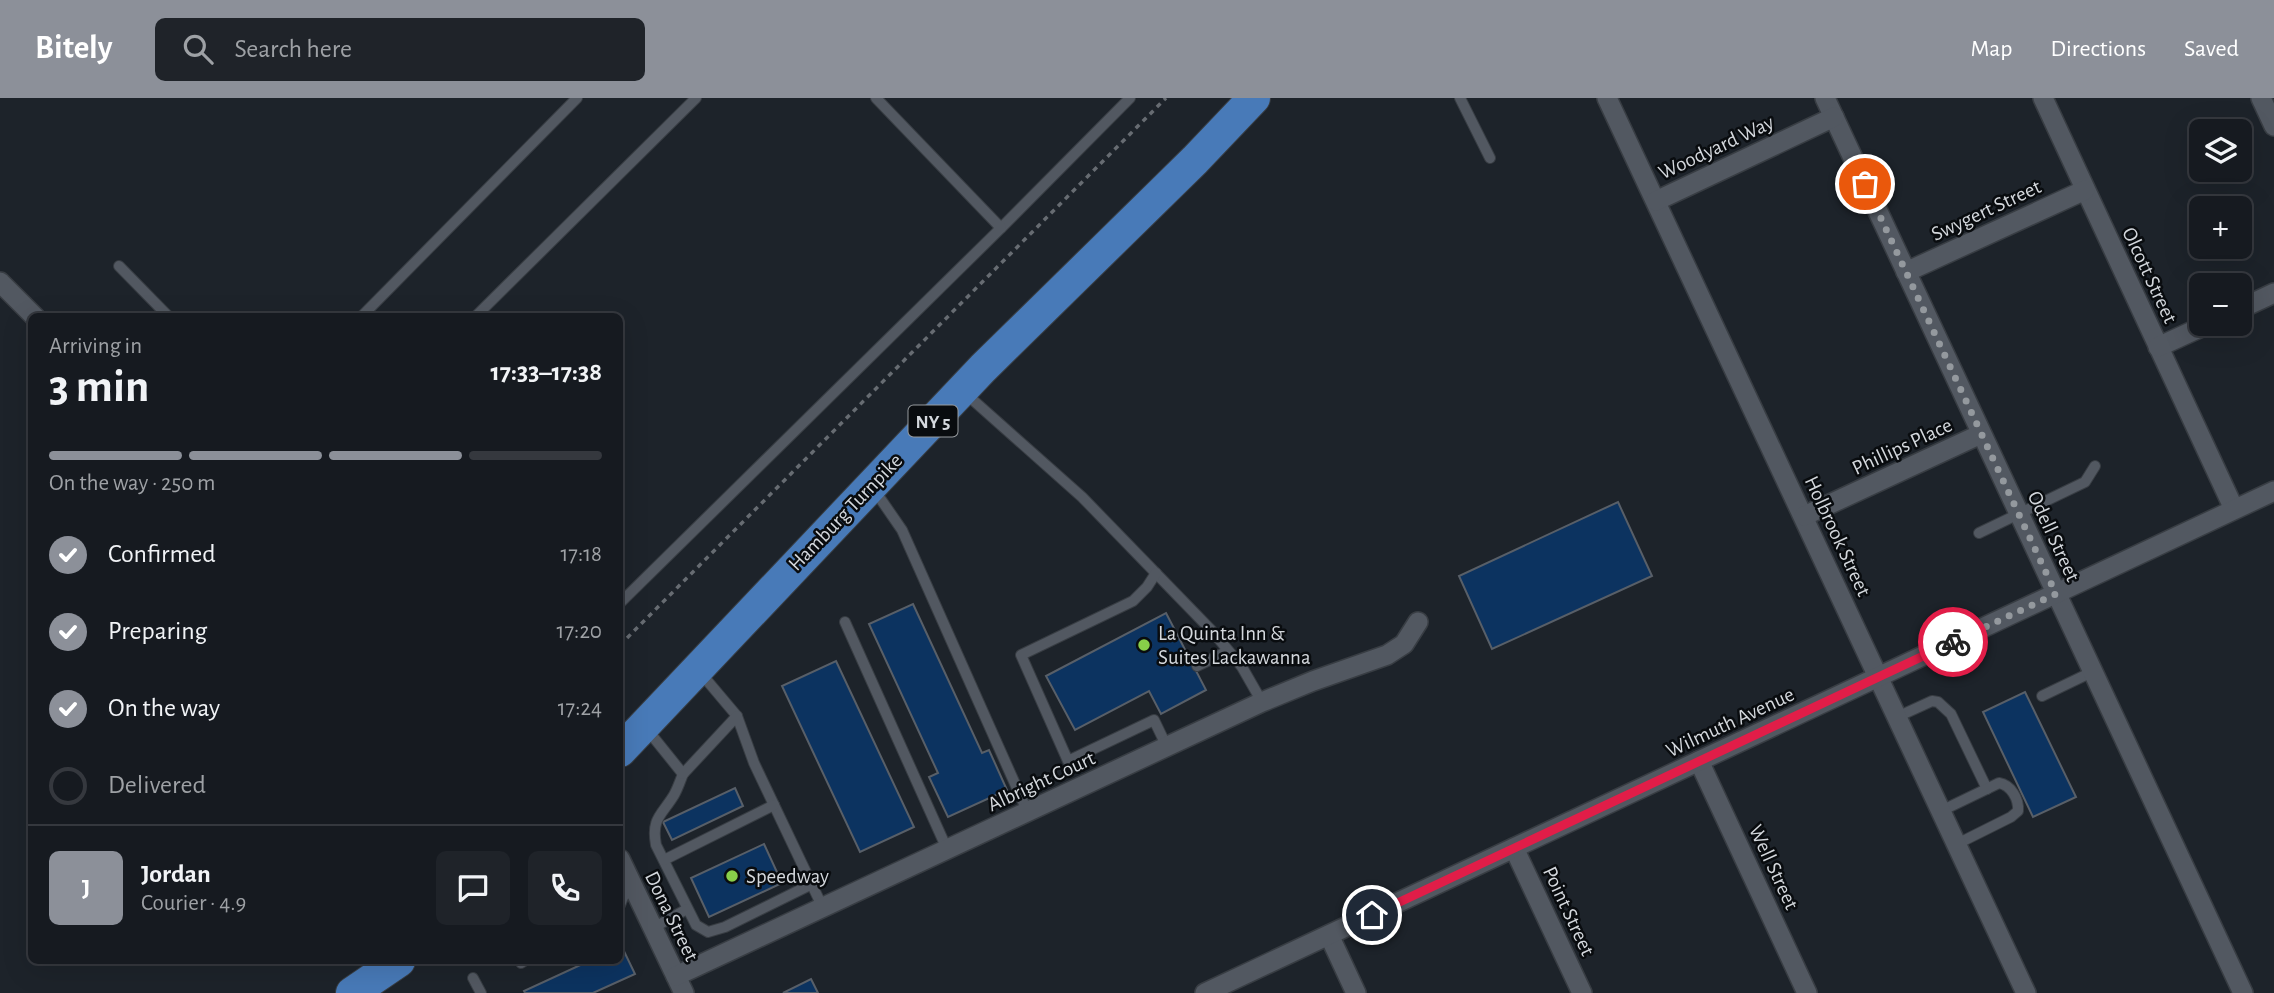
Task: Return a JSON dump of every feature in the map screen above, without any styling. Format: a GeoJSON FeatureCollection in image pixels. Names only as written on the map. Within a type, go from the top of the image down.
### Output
{"type":"FeatureCollection","features":[{"type":"Feature","properties":{"kind":"highway","name":"Hamburg Turnpike"},"geometry":{"type":"LineString","coordinates":[[623,748],[962,390],[1195,160],[1254,98]]}},
{"type":"Feature","properties":{"kind":"highway"},"geometry":{"type":"LineString","coordinates":[[361,990],[395,964]]}},
{"type":"Feature","properties":{"kind":"street","name":"Holbrook Street"},"geometry":{"type":"LineString","coordinates":[[1608,98],[2026,993]]}},
{"type":"Feature","properties":{"kind":"street","name":"Odell Street"},"geometry":{"type":"LineString","coordinates":[[1825,98],[2243,993]]}},
{"type":"Feature","properties":{"kind":"street","name":"Olcott Street"},"geometry":{"type":"LineString","coordinates":[[2043,98],[2234,509]]}},
{"type":"Feature","properties":{"kind":"street"},"geometry":{"type":"LineString","coordinates":[[2261,98],[2274,126]]}},
{"type":"Feature","properties":{"kind":"street","name":"Woodyard Way"},"geometry":{"type":"LineString","coordinates":[[1656,201],[1834,117]]}},
{"type":"Feature","properties":{"kind":"street","name":"Swygert Street"},"geometry":{"type":"LineString","coordinates":[[1906,272],[2085,190]]}},
{"type":"Feature","properties":{"kind":"street"},"geometry":{"type":"LineString","coordinates":[[0,282],[31,313]]}},
{"type":"Feature","properties":{"kind":"street"},"geometry":{"type":"LineString","coordinates":[[2252,303],[2274,293]]}},
{"type":"Feature","properties":{"kind":"street"},"geometry":{"type":"LineString","coordinates":[[2158,347],[2189,333]]}},
{"type":"Feature","properties":{"kind":"street","name":"Phillips Place"},"geometry":{"type":"LineString","coordinates":[[1804,516],[1981,434]]}},
{"type":"Feature","properties":{"kind":"street","name":"Wilmuth Avenue"},"geometry":{"type":"LineString","coordinates":[[1205,993],[2274,491]]}},
{"type":"Feature","properties":{"kind":"street","name":"Albright Court"},"geometry":{"type":"LineString","coordinates":[[680,985],[823,908],[1262,702],[1312,681],[1387,656],[1404,644],[1418,622]]}},
{"type":"Feature","properties":{"kind":"street","name":"Well Street"},"geometry":{"type":"LineString","coordinates":[[1699,761],[1807,993]]}},
{"type":"Feature","properties":{"kind":"street","name":"Point Street"},"geometry":{"type":"LineString","coordinates":[[1514,848],[1582,993]]}},
{"type":"Feature","properties":{"kind":"street","name":"Dona Street"},"geometry":{"type":"LineString","coordinates":[[624,896],[653,928],[680,985]]}},
{"type":"Feature","properties":{"kind":"street"},"geometry":{"type":"LineString","coordinates":[[1329,935],[1356,993]]}},
{"type":"Feature","properties":{"kind":"lane"},"geometry":{"type":"LineString","coordinates":[[365,313],[578,98]]}},
{"type":"Feature","properties":{"kind":"lane"},"geometry":{"type":"LineString","coordinates":[[479,313],[696,98]]}},
{"type":"Feature","properties":{"kind":"lane"},"geometry":{"type":"LineString","coordinates":[[876,98],[1001,228]]}},
{"type":"Feature","properties":{"kind":"lane"},"geometry":{"type":"LineString","coordinates":[[623,600],[1130,98]]}},
{"type":"Feature","properties":{"kind":"lane"},"geometry":{"type":"LineString","coordinates":[[1460,98],[1490,158]]}},
{"type":"Feature","properties":{"kind":"lane"},"geometry":{"type":"LineString","coordinates":[[119,266],[165,313]]}},
{"type":"Feature","properties":{"kind":"lane"},"geometry":{"type":"LineString","coordinates":[[962,390],[1082,497],[1156,573],[1242,667],[1262,702]]}},
{"type":"Feature","properties":{"kind":"lane"},"geometry":{"type":"LineString","coordinates":[[1979,533],[2085,482],[2095,466]]}},
{"type":"Feature","properties":{"kind":"lane"},"geometry":{"type":"LineString","coordinates":[[871,485],[902,530],[1028,813]]}},
{"type":"Feature","properties":{"kind":"lane"},"geometry":{"type":"LineString","coordinates":[[1156,573],[1133,601],[1021,654],[1068,761],[1154,720],[1167,747]]}},
{"type":"Feature","properties":{"kind":"lane"},"geometry":{"type":"LineString","coordinates":[[845,622],[947,849]]}},
{"type":"Feature","properties":{"kind":"lane"},"geometry":{"type":"LineString","coordinates":[[1197,666],[1228,651]]}},
{"type":"Feature","properties":{"kind":"lane"},"geometry":{"type":"LineString","coordinates":[[696,668],[737,716],[754,763],[823,908]]}},
{"type":"Feature","properties":{"kind":"lane"},"geometry":{"type":"LineString","coordinates":[[2042,696],[2092,672]]}},
{"type":"Feature","properties":{"kind":"lane"},"geometry":{"type":"LineString","coordinates":[[1897,717],[1932,701],[1947,708],[1987,789]]}},
{"type":"Feature","properties":{"kind":"lane"},"geometry":{"type":"LineString","coordinates":[[737,716],[683,774],[674,795],[654,826],[656,845],[696,925],[708,932],[812,884]]}},
{"type":"Feature","properties":{"kind":"lane"},"geometry":{"type":"LineString","coordinates":[[644,725],[683,774]]}},
{"type":"Feature","properties":{"kind":"lane"},"geometry":{"type":"LineString","coordinates":[[1941,811],[1999,783],[2005,784],[2011,790],[2019,805],[2018,811],[1957,844]]}},
{"type":"Feature","properties":{"kind":"lane"},"geometry":{"type":"LineString","coordinates":[[664,860],[774,805]]}},
{"type":"Feature","properties":{"kind":"lane"},"geometry":{"type":"LineString","coordinates":[[653,928],[687,909]]}},
{"type":"Feature","properties":{"kind":"lane"},"geometry":{"type":"LineString","coordinates":[[473,978],[481,993]]}},
{"type":"Feature","properties":{"kind":"path"},"geometry":{"type":"LineString","coordinates":[[623,642],[1167,98]]}},
{"type":"Feature","properties":{"kind":"building"},"geometry":{"type":"Polygon","coordinates":[[[1618,502],[1652,576],[1492,649],[1459,576],[1618,502]]]}},
{"type":"Feature","properties":{"kind":"building"},"geometry":{"type":"Polygon","coordinates":[[[913,604],[982,753],[989,750],[1007,790],[948,817],[929,777],[938,773],[869,624],[913,604]]]}},
{"type":"Feature","properties":{"kind":"building","name":"La Quinta Inn & Suites Lackawanna"},"geometry":{"type":"Polygon","coordinates":[[[1166,613],[1206,690],[1161,714],[1149,691],[1075,730],[1046,676],[1166,613]]]}},
{"type":"Feature","properties":{"kind":"building"},"geometry":{"type":"Polygon","coordinates":[[[836,661],[914,827],[860,852],[782,686],[836,661]]]}},
{"type":"Feature","properties":{"kind":"building"},"geometry":{"type":"Polygon","coordinates":[[[2025,692],[2076,797],[2033,817],[1983,712],[2025,692]]]}},
{"type":"Feature","properties":{"kind":"building"},"geometry":{"type":"Polygon","coordinates":[[[735,788],[743,806],[672,840],[663,822],[735,788]]]}},
{"type":"Feature","properties":{"kind":"building"},"geometry":{"type":"Polygon","coordinates":[[[764,844],[782,883],[709,917],[691,878],[764,844]]]}},
{"type":"Feature","properties":{"kind":"building"},"geometry":{"type":"Polygon","coordinates":[[[623,949],[635,974],[593,993],[524,991],[582,964],[623,964],[623,949]]]}},
{"type":"Feature","properties":{"kind":"building"},"geometry":{"type":"Polygon","coordinates":[[[811,979],[818,993],[783,993],[811,979]]]}},
{"type":"Feature","properties":{"kind":"way so far"},"geometry":{"type":"LineString","coordinates":[[1865,184],[2056,594],[1953,642]]}},
{"type":"Feature","properties":{"kind":"place","name":"La Quinta Inn & Suites Lackawanna"},"geometry":{"type":"Point","coordinates":[1144,645]}},
{"type":"Feature","properties":{"kind":"place","name":"Speedway"},"geometry":{"type":"Point","coordinates":[732,876]}},
{"type":"Feature","properties":{"kind":"route"},"geometry":{"type":"LineString","coordinates":[[1372,915],[1953,642]]}}]}
